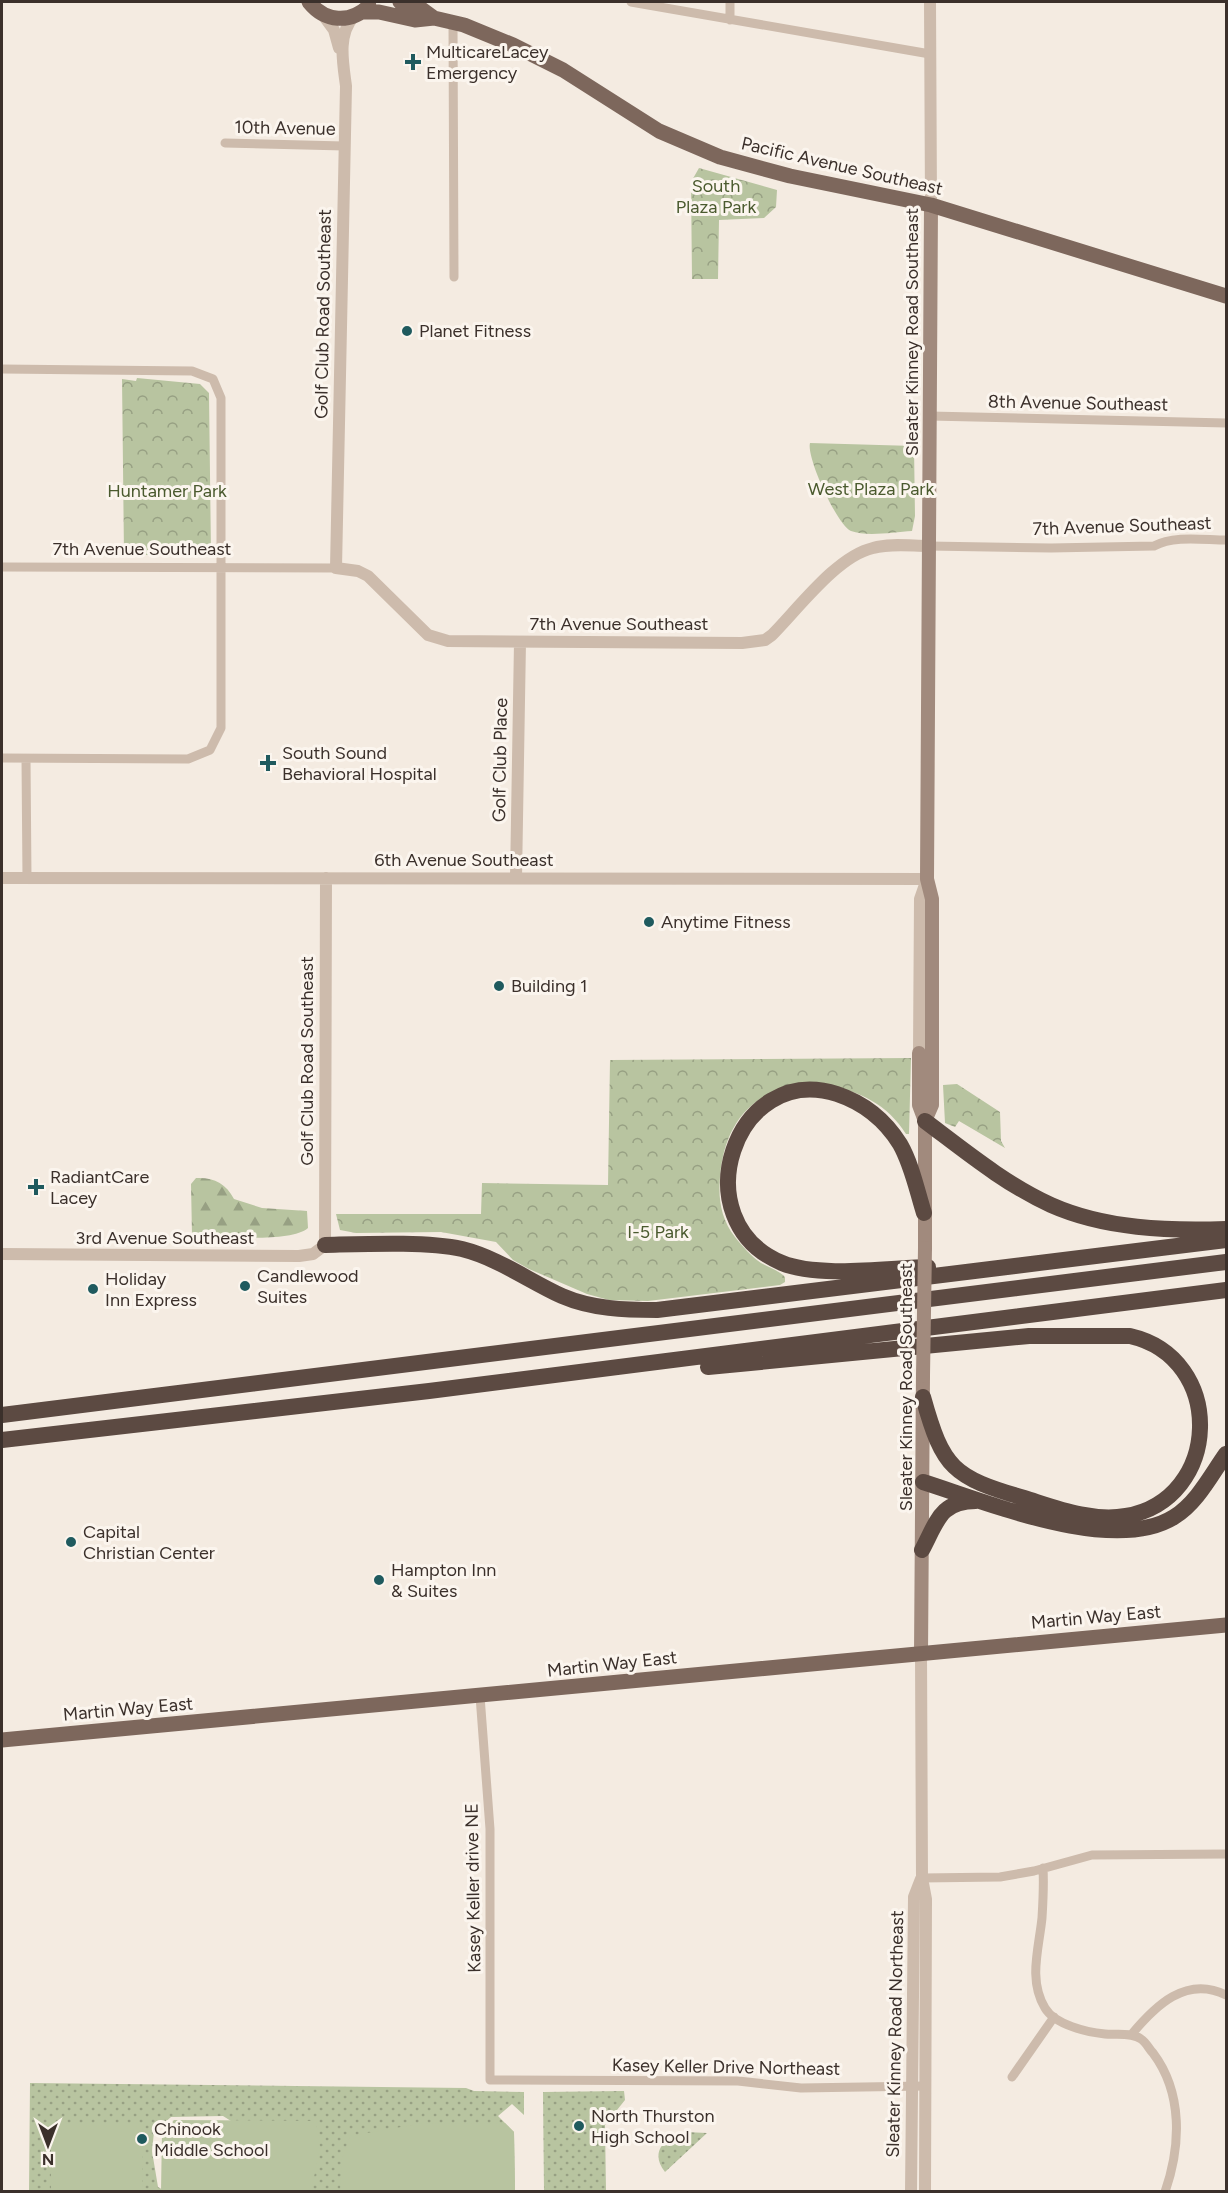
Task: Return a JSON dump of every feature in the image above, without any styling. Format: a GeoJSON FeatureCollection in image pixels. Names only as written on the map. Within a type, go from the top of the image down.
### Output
{"type":"FeatureCollection","features":[{"type":"Feature","properties":{"kind":"highway"},"geometry":{"type":"LineString","coordinates":[[924,1213],[900,1145],[872,1112],[844,1096],[816,1089],[801,1090],[777,1097],[751,1119],[734,1150],[728,1189],[733,1214],[739,1229],[756,1248],[784,1264],[826,1270],[1031,1264]]}},
{"type":"Feature","properties":{"kind":"highway"},"geometry":{"type":"LineString","coordinates":[[925,1121],[1004,1179],[1036,1197],[1073,1213],[1099,1220],[1162,1229],[1227,1230]]}},
{"type":"Feature","properties":{"kind":"highway"},"geometry":{"type":"LineString","coordinates":[[325,1245],[434,1246],[461,1249],[502,1265],[563,1296],[593,1306],[624,1310],[657,1310],[1227,1240]]}},
{"type":"Feature","properties":{"kind":"highway"},"geometry":{"type":"LineString","coordinates":[[2,1415],[1227,1262]]}},
{"type":"Feature","properties":{"kind":"highway"},"geometry":{"type":"LineString","coordinates":[[2,1440],[429,1391],[1227,1290]]}},
{"type":"Feature","properties":{"kind":"highway"},"geometry":{"type":"LineString","coordinates":[[429,1391],[877,1352],[1029,1336],[1130,1336],[1144,1339],[1166,1354],[1191,1382],[1200,1404],[1199,1442],[1186,1474],[1168,1496],[1156,1505],[1128,1516],[1086,1515],[986,1487],[958,1472],[944,1456],[939,1446],[923,1397]]}},
{"type":"Feature","properties":{"kind":"highway"},"geometry":{"type":"LineString","coordinates":[[922,1482],[1087,1529],[1116,1532],[1143,1529],[1165,1522],[1185,1509],[1227,1454]]}},
{"type":"Feature","properties":{"kind":"highway"},"geometry":{"type":"LineString","coordinates":[[922,1550],[937,1521],[949,1506],[962,1501],[983,1501]]}},
{"type":"Feature","properties":{"kind":"main road"},"geometry":{"type":"LineString","coordinates":[[309,2],[323,15]]}},
{"type":"Feature","properties":{"kind":"main road","name":"Pacific Avenue Southeast"},"geometry":{"type":"LineString","coordinates":[[400,2],[419,7],[434,18]]}},
{"type":"Feature","properties":{"kind":"main road","name":"Pacific Avenue Southeast"},"geometry":{"type":"LineString","coordinates":[[323,15],[338,19],[363,10],[415,20],[434,18],[453,23],[540,59],[659,131],[720,158],[790,176],[931,205],[1227,296]]}},
{"type":"Feature","properties":{"kind":"main road","name":"Sleater Kinney Road Southeast"},"geometry":{"type":"LineString","coordinates":[[925,1121],[932,1106],[932,899],[927,879],[931,205]]}},
{"type":"Feature","properties":{"kind":"main road","name":"Sleater Kinney Road Southeast"},"geometry":{"type":"LineString","coordinates":[[919,1053],[919,1105],[925,1121],[921,1653]]}},
{"type":"Feature","properties":{"kind":"main road","name":"Martin Way East"},"geometry":{"type":"LineString","coordinates":[[2,1740],[1227,1625]]}},
{"type":"Feature","properties":{"kind":"street"},"geometry":{"type":"LineString","coordinates":[[631,2],[930,54]]}},
{"type":"Feature","properties":{"kind":"street"},"geometry":{"type":"LineString","coordinates":[[730,2],[730,20]]}},
{"type":"Feature","properties":{"kind":"street","name":"Sleater Kinney Road Southeast"},"geometry":{"type":"LineString","coordinates":[[930,2],[931,205]]}},
{"type":"Feature","properties":{"kind":"street","name":"Golf Club Road Southeast"},"geometry":{"type":"LineString","coordinates":[[342,60],[344,35],[348,23],[363,10]]}},
{"type":"Feature","properties":{"kind":"street","name":"Golf Club Road Southeast"},"geometry":{"type":"LineString","coordinates":[[323,15],[334,30],[346,86],[336,568]]}},
{"type":"Feature","properties":{"kind":"street"},"geometry":{"type":"LineString","coordinates":[[453,23],[454,278]]}},
{"type":"Feature","properties":{"kind":"street","name":"10th Avenue"},"geometry":{"type":"LineString","coordinates":[[225,143],[344,146]]}},
{"type":"Feature","properties":{"kind":"street"},"geometry":{"type":"LineString","coordinates":[[2,369],[192,371],[213,380],[221,398],[222,568],[221,728],[210,750],[201,756],[188,759],[2,758]]}},
{"type":"Feature","properties":{"kind":"street","name":"8th Avenue Southeast"},"geometry":{"type":"LineString","coordinates":[[930,416],[1227,423]]}},
{"type":"Feature","properties":{"kind":"street","name":"7th Avenue Southeast"},"geometry":{"type":"LineString","coordinates":[[2,567],[336,568],[358,571],[368,576],[428,635],[468,643],[742,642],[765,640],[830,576],[862,551],[875,547],[1154,546],[1162,541],[1227,540]]}},
{"type":"Feature","properties":{"kind":"street","name":"Golf Club Place"},"geometry":{"type":"LineString","coordinates":[[516,878],[520,642]]}},
{"type":"Feature","properties":{"kind":"street"},"geometry":{"type":"LineString","coordinates":[[26,759],[27,878]]}},
{"type":"Feature","properties":{"kind":"street","name":"6th Avenue Southeast"},"geometry":{"type":"LineString","coordinates":[[2,878],[927,879]]}},
{"type":"Feature","properties":{"kind":"street","name":"Golf Club Road Southeast"},"geometry":{"type":"LineString","coordinates":[[325,1245],[326,878]]}},
{"type":"Feature","properties":{"kind":"street","name":"Sleater Kinney Road Southeast"},"geometry":{"type":"LineString","coordinates":[[919,1053],[920,899],[927,879]]}},
{"type":"Feature","properties":{"kind":"street","name":"3rd Avenue Southeast"},"geometry":{"type":"LineString","coordinates":[[2,1254],[299,1256],[313,1254],[325,1245]]}},
{"type":"Feature","properties":{"kind":"street","name":"Sleater Kinney Road Northeast"},"geometry":{"type":"LineString","coordinates":[[921,1653],[922,1878],[926,1899],[925,2192]]}},
{"type":"Feature","properties":{"kind":"street","name":"Kasey Keller drive NE"},"geometry":{"type":"LineString","coordinates":[[480,1696],[490,1829],[490,2080]]}},
{"type":"Feature","properties":{"kind":"street"},"geometry":{"type":"LineString","coordinates":[[922,1878],[1000,1877],[1092,1855],[1227,1854]]}},
{"type":"Feature","properties":{"kind":"street"},"geometry":{"type":"LineString","coordinates":[[1043,1868],[1036,1979],[1043,2004],[1054,2017],[1064,2023],[1104,2034],[1131,2035],[1142,2039],[1166,2070],[1178,2126],[1176,2149],[1165,2192]]}},
{"type":"Feature","properties":{"kind":"street","name":"Sleater Kinney Road Northeast"},"geometry":{"type":"LineString","coordinates":[[911,2192],[914,1897],[922,1878]]}},
{"type":"Feature","properties":{"kind":"street"},"geometry":{"type":"LineString","coordinates":[[1131,2035],[1158,2004],[1171,1996],[1196,1990],[1214,1989],[1227,1995]]}},
{"type":"Feature","properties":{"kind":"street"},"geometry":{"type":"LineString","coordinates":[[1012,2077],[1054,2017]]}},
{"type":"Feature","properties":{"kind":"street","name":"Kasey Keller Drive Northeast"},"geometry":{"type":"LineString","coordinates":[[490,2080],[738,2080],[801,2088],[925,2086]]}},
{"type":"Feature","properties":{"kind":"green space","name":"South Plaza Park"},"geometry":{"type":"Polygon","coordinates":[[[699,168],[777,190],[776,207],[764,218],[719,220],[718,279],[692,279],[691,182],[699,168]]]}},
{"type":"Feature","properties":{"kind":"green space","name":"Huntamer Park"},"geometry":{"type":"Polygon","coordinates":[[[137,378],[200,384],[209,393],[211,555],[124,555],[122,379],[136,381],[137,378]]]}},
{"type":"Feature","properties":{"kind":"green space","name":"West Plaza Park"},"geometry":{"type":"Polygon","coordinates":[[[810,443],[914,446],[915,516],[912,531],[865,534],[851,531],[845,526],[824,490],[813,462],[810,443]]]}},
{"type":"Feature","properties":{"kind":"green space","name":"I-5 Park"},"geometry":{"type":"Polygon","coordinates":[[[911,1058],[909,1134],[906,1134],[891,1115],[872,1101],[850,1091],[826,1086],[784,1089],[766,1096],[751,1106],[739,1119],[723,1155],[719,1185],[720,1201],[726,1223],[744,1248],[761,1263],[785,1277],[785,1282],[780,1285],[648,1301],[609,1300],[587,1294],[529,1269],[513,1260],[496,1242],[441,1232],[356,1233],[340,1230],[336,1214],[481,1214],[482,1183],[608,1185],[610,1060],[911,1058]]]}},
{"type":"Feature","properties":{"kind":"green space"},"geometry":{"type":"Polygon","coordinates":[[[957,1084],[1000,1112],[1001,1141],[1005,1148],[959,1121],[955,1127],[945,1123],[943,1085],[957,1084]]]}},
{"type":"Feature","properties":{"kind":"green space"},"geometry":{"type":"Polygon","coordinates":[[[196,1178],[218,1182],[234,1199],[262,1208],[307,1211],[308,1228],[288,1236],[258,1238],[192,1235],[191,1184],[196,1178]]]}},
{"type":"Feature","properties":{"kind":"green space"},"geometry":{"type":"Polygon","coordinates":[[[30,2083],[466,2088],[474,2091],[524,2092],[524,2115],[512,2104],[498,2116],[514,2132],[515,2191],[228,2191],[231,2121],[223,2116],[171,2117],[154,2132],[152,2151],[158,2187],[165,2191],[29,2192],[30,2083]]]}},
{"type":"Feature","properties":{"kind":"green space"},"geometry":{"type":"Polygon","coordinates":[[[624,2091],[625,2100],[605,2125],[606,2191],[544,2191],[543,2092],[624,2091]]]}},
{"type":"Feature","properties":{"kind":"green space"},"geometry":{"type":"Polygon","coordinates":[[[174,2120],[316,2121],[320,2149],[311,2191],[161,2191],[162,2132],[174,2120]]]}},
{"type":"Feature","properties":{"kind":"green space"},"geometry":{"type":"Polygon","coordinates":[[[505,2123],[514,2132],[515,2191],[340,2191],[342,2159],[350,2136],[418,2124],[505,2123]]]}},
{"type":"Feature","properties":{"kind":"green space"},"geometry":{"type":"Polygon","coordinates":[[[51,2124],[143,2124],[142,2191],[51,2191],[51,2124]]]}},
{"type":"Feature","properties":{"kind":"green space"},"geometry":{"type":"Polygon","coordinates":[[[685,2132],[707,2133],[665,2172],[660,2165],[661,2146],[671,2138],[685,2132]]]}},
{"type":"Feature","properties":{"kind":"place","name":"MulticareLacey Emergency"},"geometry":{"type":"Point","coordinates":[413,62]}},
{"type":"Feature","properties":{"kind":"place","name":"Planet Fitness"},"geometry":{"type":"Point","coordinates":[407,331]}},
{"type":"Feature","properties":{"kind":"place","name":"South Sound Behavioral Hospital"},"geometry":{"type":"Point","coordinates":[268,763]}},
{"type":"Feature","properties":{"kind":"place","name":"Anytime Fitness"},"geometry":{"type":"Point","coordinates":[649,922]}},
{"type":"Feature","properties":{"kind":"place","name":"Building 1"},"geometry":{"type":"Point","coordinates":[499,986]}},
{"type":"Feature","properties":{"kind":"place","name":"RadiantCare Lacey"},"geometry":{"type":"Point","coordinates":[36,1187]}},
{"type":"Feature","properties":{"kind":"place","name":"Candlewood Suites"},"geometry":{"type":"Point","coordinates":[245,1286]}},
{"type":"Feature","properties":{"kind":"place","name":"Holiday Inn Express"},"geometry":{"type":"Point","coordinates":[93,1289]}},
{"type":"Feature","properties":{"kind":"place","name":"Capital Christian Center"},"geometry":{"type":"Point","coordinates":[71,1542]}},
{"type":"Feature","properties":{"kind":"place","name":"Hampton Inn & Suites"},"geometry":{"type":"Point","coordinates":[379,1580]}},
{"type":"Feature","properties":{"kind":"place","name":"North Thurston High School"},"geometry":{"type":"Point","coordinates":[579,2126]}},
{"type":"Feature","properties":{"kind":"place","name":"Chinook Middle School"},"geometry":{"type":"Point","coordinates":[142,2139]}}]}
